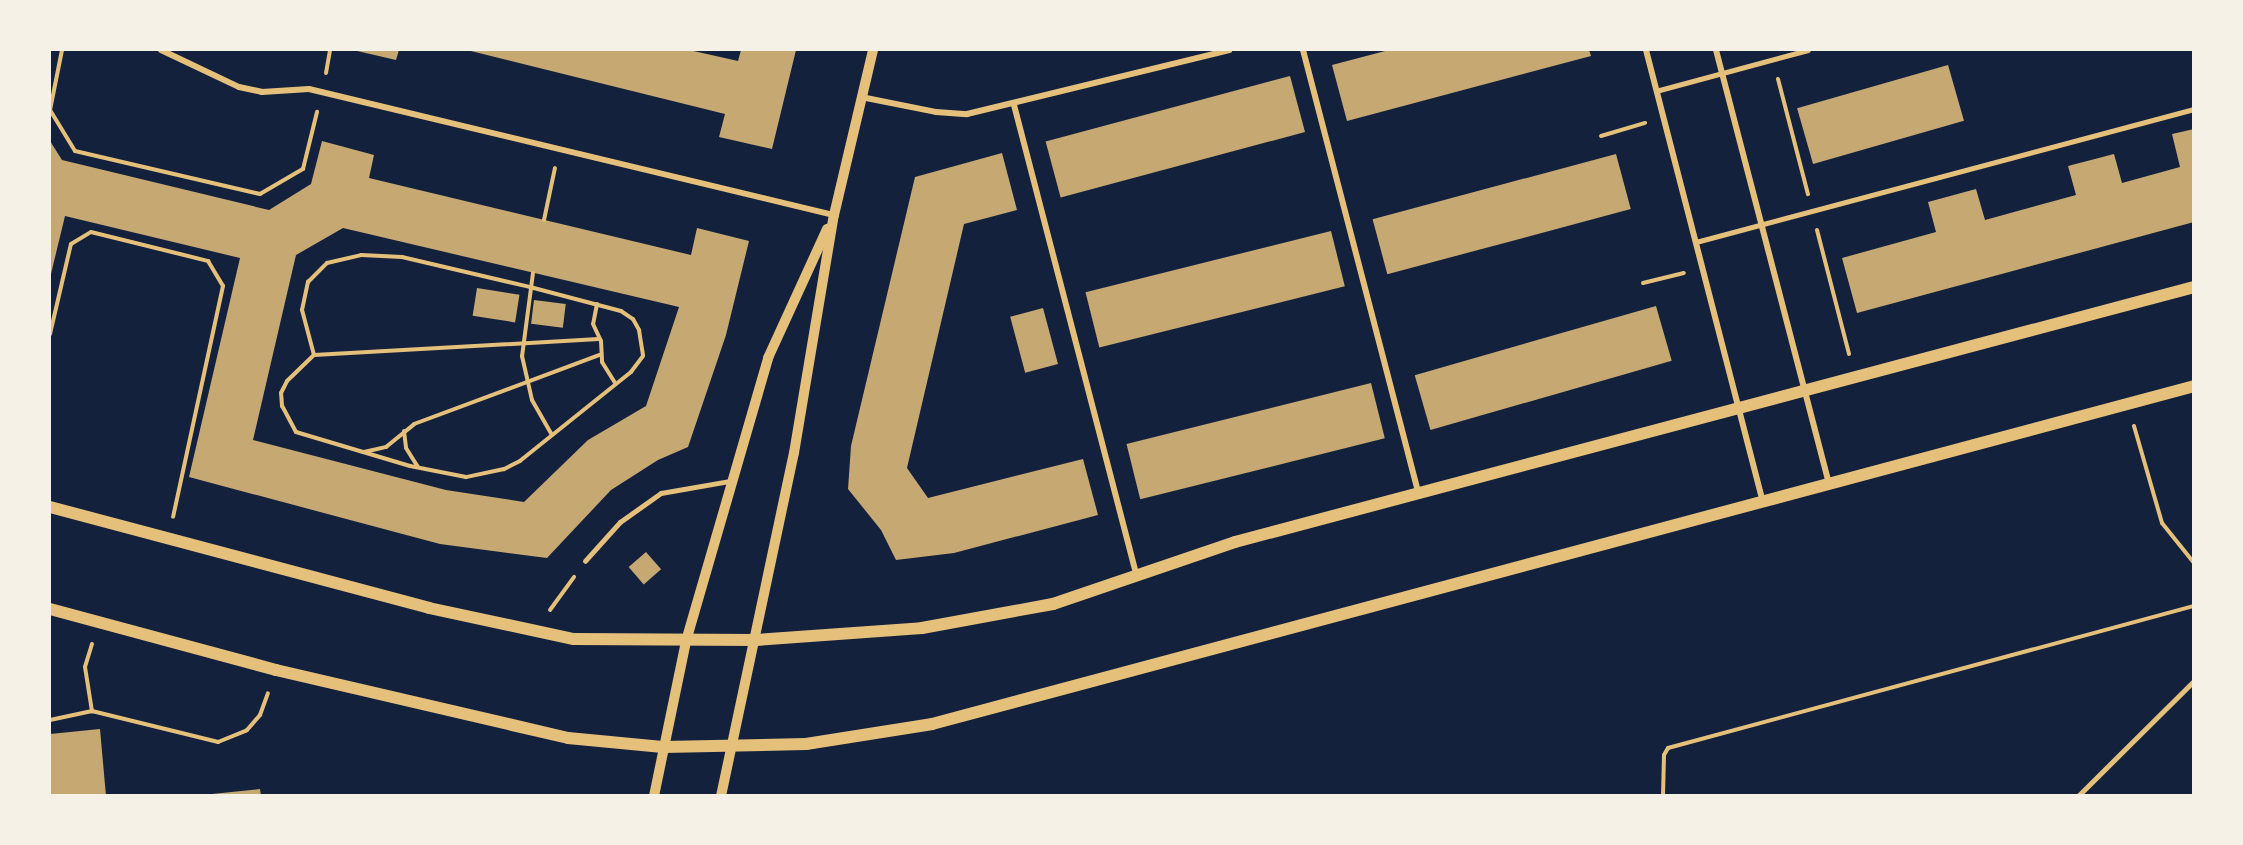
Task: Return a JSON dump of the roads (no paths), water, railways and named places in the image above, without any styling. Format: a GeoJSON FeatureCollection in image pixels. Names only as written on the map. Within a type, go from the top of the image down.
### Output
{"type":"FeatureCollection","features":[{"type":"Feature","properties":{"kind":"main road"},"geometry":{"type":"LineString","coordinates":[[50,507],[534,633],[574,639],[756,640],[922,628],[999,616],[1053,604],[1234,542],[2193,287]]}},
{"type":"Feature","properties":{"kind":"main road"},"geometry":{"type":"LineString","coordinates":[[50,609],[276,670],[568,738],[663,747],[806,744],[932,724],[2193,386]]}},
{"type":"Feature","properties":{"kind":"street"},"geometry":{"type":"LineString","coordinates":[[161,50],[239,87],[261,92],[309,89],[834,215]]}},
{"type":"Feature","properties":{"kind":"street"},"geometry":{"type":"LineString","coordinates":[[721,795],[756,640],[794,453],[834,215],[873,50]]}},
{"type":"Feature","properties":{"kind":"street"},"geometry":{"type":"LineString","coordinates":[[861,98],[951,114],[1014,105],[1229,50]]}},
{"type":"Feature","properties":{"kind":"street"},"geometry":{"type":"LineString","coordinates":[[1303,50],[1419,494]]}},
{"type":"Feature","properties":{"kind":"street"},"geometry":{"type":"LineString","coordinates":[[1646,50],[1763,501]]}},
{"type":"Feature","properties":{"kind":"street"},"geometry":{"type":"LineString","coordinates":[[1716,50],[1829,483]]}},
{"type":"Feature","properties":{"kind":"street"},"geometry":{"type":"LineString","coordinates":[[1014,105],[1137,576]]}},
{"type":"Feature","properties":{"kind":"street"},"geometry":{"type":"LineString","coordinates":[[654,795],[686,641],[768,358],[834,215]]}},
{"type":"Feature","properties":{"kind":"lane"},"geometry":{"type":"LineString","coordinates":[[1656,91],[1808,50]]}},
{"type":"Feature","properties":{"kind":"lane"},"geometry":{"type":"LineString","coordinates":[[1696,242],[2193,109]]}},
{"type":"Feature","properties":{"kind":"lane"},"geometry":{"type":"LineString","coordinates":[[585,561],[620,522],[661,493],[733,481]]}},
{"type":"Feature","properties":{"kind":"lane"},"geometry":{"type":"LineString","coordinates":[[2078,795],[2193,681]]}}]}
